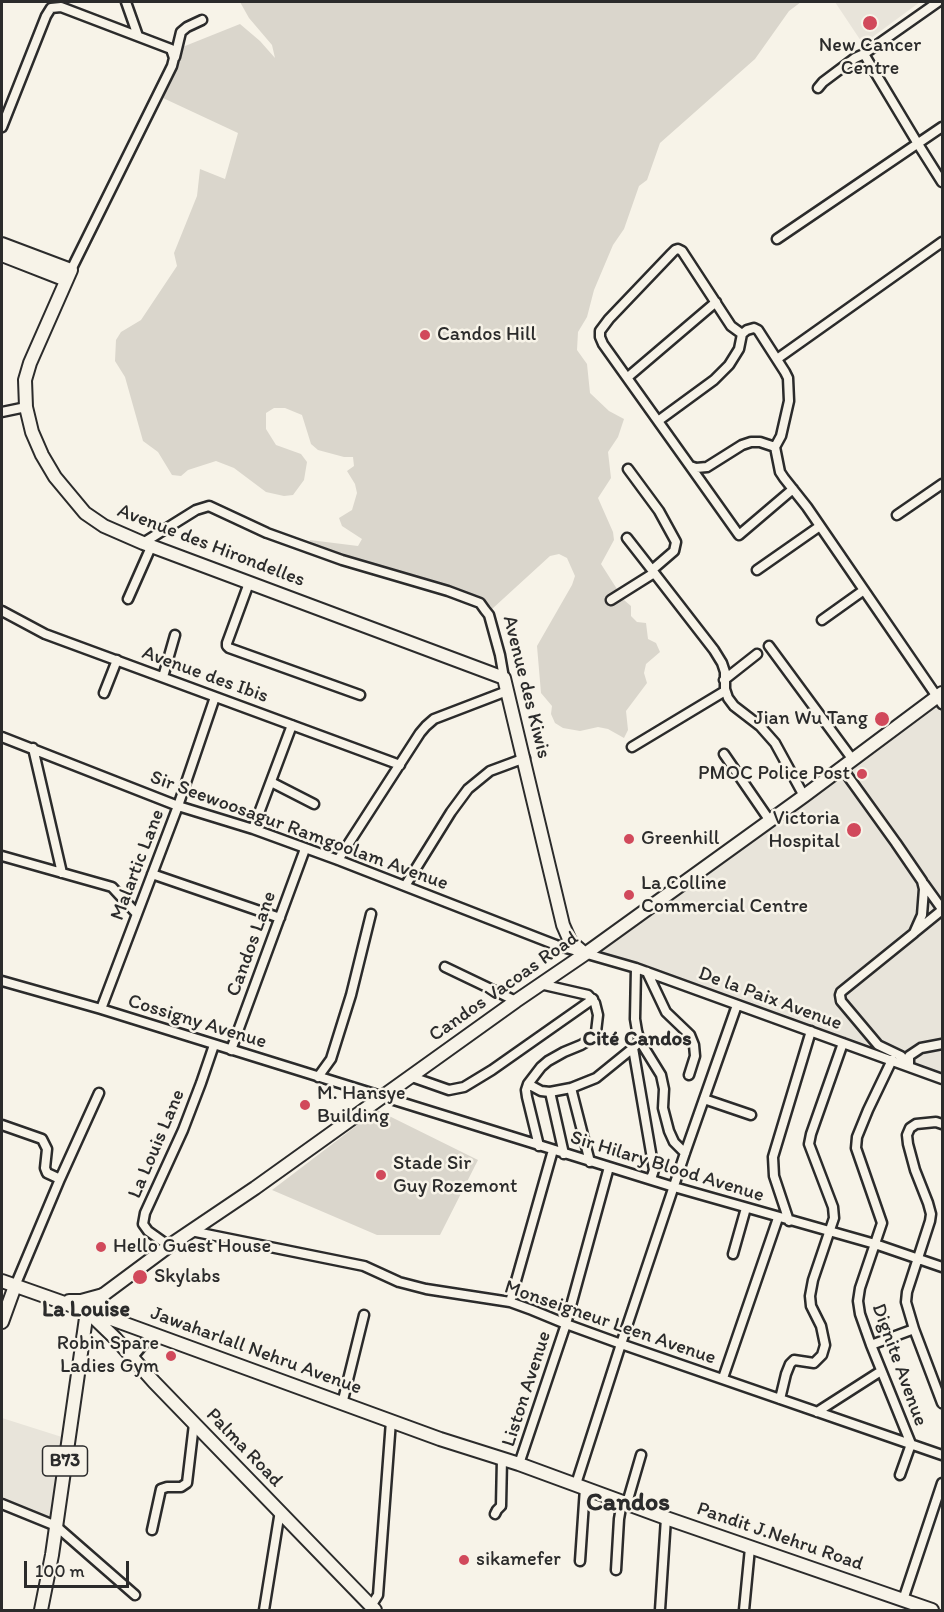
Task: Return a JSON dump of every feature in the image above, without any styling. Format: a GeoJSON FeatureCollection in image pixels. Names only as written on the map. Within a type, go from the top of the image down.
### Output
{"type":"FeatureCollection","features":[{"type":"Feature","properties":{"kind":"main road"},"geometry":{"type":"LineString","coordinates":[[2,244],[68,275]]}},
{"type":"Feature","properties":{"kind":"main road"},"geometry":{"type":"LineString","coordinates":[[2,255],[68,275]]}},
{"type":"Feature","properties":{"kind":"main road","name":"Avenue des Hirondelles"},"geometry":{"type":"LineString","coordinates":[[68,275],[30,363],[25,380],[26,407],[32,432],[42,455],[55,477],[85,513],[104,526],[147,545],[504,678]]}},
{"type":"Feature","properties":{"kind":"main road","name":"Avenue des Kiwis"},"geometry":{"type":"LineString","coordinates":[[504,678],[564,925],[570,940],[585,954]]}},
{"type":"Feature","properties":{"kind":"main road","name":"Candos Vacoas Road"},"geometry":{"type":"LineString","coordinates":[[87,1311],[103,1295],[169,1246],[255,1188],[585,954],[941,698]]}},
{"type":"Feature","properties":{"kind":"main road"},"geometry":{"type":"LineString","coordinates":[[2,1281],[56,1299],[74,1302],[103,1295]]}},
{"type":"Feature","properties":{"kind":"main road"},"geometry":{"type":"LineString","coordinates":[[2,1322],[15,1286]]}},
{"type":"Feature","properties":{"kind":"main road","name":"Jawaharlall Nehru Avenue"},"geometry":{"type":"LineString","coordinates":[[56,1299],[377,1417]]}},
{"type":"Feature","properties":{"kind":"main road","name":"Palma Road"},"geometry":{"type":"LineString","coordinates":[[87,1311],[373,1609]]}},
{"type":"Feature","properties":{"kind":"main road","name":"B73"},"geometry":{"type":"LineString","coordinates":[[41,1611],[56,1526],[87,1311]]}},
{"type":"Feature","properties":{"kind":"main road","name":"Pandit J.Nehru Road"},"geometry":{"type":"LineString","coordinates":[[377,1417],[519,1464],[932,1611]]}},
{"type":"Feature","properties":{"kind":"street"},"geometry":{"type":"LineString","coordinates":[[126,2],[138,36]]}},
{"type":"Feature","properties":{"kind":"street"},"geometry":{"type":"LineString","coordinates":[[818,88],[847,64],[938,2]]}},
{"type":"Feature","properties":{"kind":"street"},"geometry":{"type":"LineString","coordinates":[[2,127],[51,8],[61,7],[138,36],[173,53]]}},
{"type":"Feature","properties":{"kind":"street","name":"Avenue des Hirondelles"},"geometry":{"type":"LineString","coordinates":[[68,275],[165,80],[181,32],[202,20]]}},
{"type":"Feature","properties":{"kind":"street"},"geometry":{"type":"LineString","coordinates":[[864,54],[942,182]]}},
{"type":"Feature","properties":{"kind":"street"},"geometry":{"type":"LineString","coordinates":[[777,238],[942,127]]}},
{"type":"Feature","properties":{"kind":"street"},"geometry":{"type":"LineString","coordinates":[[777,359],[942,242]]}},
{"type":"Feature","properties":{"kind":"street"},"geometry":{"type":"LineString","coordinates":[[742,334],[731,326],[682,251],[675,250],[600,331],[603,344],[739,535],[793,489]]}},
{"type":"Feature","properties":{"kind":"street"},"geometry":{"type":"LineString","coordinates":[[627,378],[717,302]]}},
{"type":"Feature","properties":{"kind":"street"},"geometry":{"type":"LineString","coordinates":[[658,421],[714,380],[729,365],[739,349],[742,334],[751,328],[758,330],[788,378],[789,401],[781,436],[775,447],[780,472],[941,698]]}},
{"type":"Feature","properties":{"kind":"street"},"geometry":{"type":"LineString","coordinates":[[2,412],[26,407]]}},
{"type":"Feature","properties":{"kind":"street"},"geometry":{"type":"LineString","coordinates":[[690,466],[707,467],[742,445],[751,442],[760,442],[775,447]]}},
{"type":"Feature","properties":{"kind":"street"},"geometry":{"type":"LineString","coordinates":[[611,600],[653,572],[675,551],[676,542],[659,511],[628,469]]}},
{"type":"Feature","properties":{"kind":"street"},"geometry":{"type":"LineString","coordinates":[[897,515],[942,484]]}},
{"type":"Feature","properties":{"kind":"street","name":"Avenue des Kiwis"},"geometry":{"type":"LineString","coordinates":[[147,545],[196,510],[209,506],[267,533],[342,560],[448,591],[480,603],[485,610],[491,621],[504,678]]}},
{"type":"Feature","properties":{"kind":"street"},"geometry":{"type":"LineString","coordinates":[[757,570],[820,526]]}},
{"type":"Feature","properties":{"kind":"street"},"geometry":{"type":"LineString","coordinates":[[627,538],[714,650],[725,672],[725,691],[728,699],[760,726],[775,743],[804,796]]}},
{"type":"Feature","properties":{"kind":"street"},"geometry":{"type":"LineString","coordinates":[[129,599],[147,545]]}},
{"type":"Feature","properties":{"kind":"street"},"geometry":{"type":"LineString","coordinates":[[249,583],[227,646],[360,695]]}},
{"type":"Feature","properties":{"kind":"street"},"geometry":{"type":"LineString","coordinates":[[822,620],[864,590]]}},
{"type":"Feature","properties":{"kind":"street","name":"Avenue des Ibis"},"geometry":{"type":"LineString","coordinates":[[2,610],[45,634],[400,765]]}},
{"type":"Feature","properties":{"kind":"street"},"geometry":{"type":"LineString","coordinates":[[163,677],[175,635]]}},
{"type":"Feature","properties":{"kind":"street"},"geometry":{"type":"LineString","coordinates":[[769,646],[853,760]]}},
{"type":"Feature","properties":{"kind":"street"},"geometry":{"type":"LineString","coordinates":[[724,680],[757,654]]}},
{"type":"Feature","properties":{"kind":"street"},"geometry":{"type":"LineString","coordinates":[[104,693],[117,660]]}},
{"type":"Feature","properties":{"kind":"street"},"geometry":{"type":"LineString","coordinates":[[338,860],[420,733],[434,719],[507,691]]}},
{"type":"Feature","properties":{"kind":"street"},"geometry":{"type":"LineString","coordinates":[[632,747],[725,691]]}},
{"type":"Feature","properties":{"kind":"street","name":"Malartic Lane"},"geometry":{"type":"LineString","coordinates":[[101,1010],[178,806],[215,697]]}},
{"type":"Feature","properties":{"kind":"street"},"geometry":{"type":"LineString","coordinates":[[253,829],[292,725]]}},
{"type":"Feature","properties":{"kind":"street","name":"Sir Seewoosagur Ramgoolam Avenue"},"geometry":{"type":"LineString","coordinates":[[2,737],[178,806],[253,829],[585,954]]}},
{"type":"Feature","properties":{"kind":"street"},"geometry":{"type":"LineString","coordinates":[[33,748],[62,873]]}},
{"type":"Feature","properties":{"kind":"street"},"geometry":{"type":"LineString","coordinates":[[724,754],[770,821]]}},
{"type":"Feature","properties":{"kind":"street"},"geometry":{"type":"LineString","coordinates":[[405,886],[468,789],[490,771],[525,758]]}},
{"type":"Feature","properties":{"kind":"street"},"geometry":{"type":"LineString","coordinates":[[842,768],[942,910],[840,995],[841,1001],[878,1045],[900,1056],[909,1066]]}},
{"type":"Feature","properties":{"kind":"street"},"geometry":{"type":"LineString","coordinates":[[271,782],[314,804]]}},
{"type":"Feature","properties":{"kind":"street","name":"Candos Lane"},"geometry":{"type":"LineString","coordinates":[[231,1050],[305,849]]}},
{"type":"Feature","properties":{"kind":"street"},"geometry":{"type":"LineString","coordinates":[[2,856],[112,887],[137,914]]}},
{"type":"Feature","properties":{"kind":"street"},"geometry":{"type":"LineString","coordinates":[[152,874],[280,918]]}},
{"type":"Feature","properties":{"kind":"street"},"geometry":{"type":"LineString","coordinates":[[914,933],[923,908],[924,889],[921,881]]}},
{"type":"Feature","properties":{"kind":"street"},"geometry":{"type":"LineString","coordinates":[[318,1077],[331,1059],[351,995],[371,914]]}},
{"type":"Feature","properties":{"kind":"street","name":"De la Paix Avenue"},"geometry":{"type":"LineString","coordinates":[[585,954],[636,968],[942,1079]]}},
{"type":"Feature","properties":{"kind":"street"},"geometry":{"type":"LineString","coordinates":[[444,967],[516,1001]]}},
{"type":"Feature","properties":{"kind":"street"},"geometry":{"type":"LineString","coordinates":[[636,968],[635,1019],[640,1041],[661,1075],[664,1089],[663,1108],[669,1131],[674,1142],[685,1153]]}},
{"type":"Feature","properties":{"kind":"street"},"geometry":{"type":"LineString","coordinates":[[647,972],[666,1012],[690,1035],[695,1056],[689,1075]]}},
{"type":"Feature","properties":{"kind":"street","name":"Cossigny Avenue"},"geometry":{"type":"LineString","coordinates":[[2,981],[383,1097]]}},
{"type":"Feature","properties":{"kind":"street"},"geometry":{"type":"LineString","coordinates":[[539,1146],[526,1097],[528,1084],[548,1061],[591,1039],[596,1032],[598,1015],[593,999],[584,993],[540,984]]}},
{"type":"Feature","properties":{"kind":"street"},"geometry":{"type":"LineString","coordinates":[[411,1077],[449,1090],[464,1088],[593,999]]}},
{"type":"Feature","properties":{"kind":"street"},"geometry":{"type":"LineString","coordinates":[[580,1561],[580,1486],[621,1344],[685,1153],[738,1005]]}},
{"type":"Feature","properties":{"kind":"street"},"geometry":{"type":"LineString","coordinates":[[789,1221],[774,1176],[772,1157],[811,1031]]}},
{"type":"Feature","properties":{"kind":"street"},"geometry":{"type":"LineString","coordinates":[[528,1084],[541,1091],[550,1092],[571,1088],[596,1078],[640,1041]]}},
{"type":"Feature","properties":{"kind":"street"},"geometry":{"type":"LineString","coordinates":[[780,1399],[790,1364],[794,1360],[814,1363],[822,1355],[825,1345],[811,1306],[810,1296],[813,1280],[834,1218],[833,1207],[809,1144],[843,1043]]}},
{"type":"Feature","properties":{"kind":"street"},"geometry":{"type":"LineString","coordinates":[[909,1066],[909,1056],[921,1048],[942,1044]]}},
{"type":"Feature","properties":{"kind":"street","name":"La Louis Lane"},"geometry":{"type":"LineString","coordinates":[[169,1246],[148,1231],[143,1224],[145,1213],[183,1130],[214,1045]]}},
{"type":"Feature","properties":{"kind":"street"},"geometry":{"type":"LineString","coordinates":[[633,1048],[654,1170],[649,1179]]}},
{"type":"Feature","properties":{"kind":"street","name":"Dignite Avenue"},"geometry":{"type":"LineString","coordinates":[[892,1060],[857,1137],[856,1148],[882,1223],[860,1288],[858,1301],[871,1345],[911,1444]]}},
{"type":"Feature","properties":{"kind":"street"},"geometry":{"type":"LineString","coordinates":[[571,1088],[590,1162]]}},
{"type":"Feature","properties":{"kind":"street"},"geometry":{"type":"LineString","coordinates":[[550,1092],[564,1154]]}},
{"type":"Feature","properties":{"kind":"street"},"geometry":{"type":"LineString","coordinates":[[15,1286],[99,1093]]}},
{"type":"Feature","properties":{"kind":"street","name":"Sir Hilary Blood Avenue"},"geometry":{"type":"LineString","coordinates":[[383,1097],[590,1162],[778,1218],[875,1244],[942,1267]]}},
{"type":"Feature","properties":{"kind":"street"},"geometry":{"type":"LineString","coordinates":[[704,1099],[751,1115]]}},
{"type":"Feature","properties":{"kind":"street"},"geometry":{"type":"LineString","coordinates":[[942,1124],[936,1122],[916,1124],[910,1128],[907,1135],[915,1170],[931,1214],[906,1302],[942,1403]]}},
{"type":"Feature","properties":{"kind":"street"},"geometry":{"type":"LineString","coordinates":[[2,1125],[42,1139],[47,1149],[45,1168],[47,1173],[60,1179]]}},
{"type":"Feature","properties":{"kind":"street"},"geometry":{"type":"LineString","coordinates":[[510,1302],[553,1150]]}},
{"type":"Feature","properties":{"kind":"street","name":"Liston Avenue"},"geometry":{"type":"LineString","coordinates":[[519,1464],[566,1324],[609,1167]]}},
{"type":"Feature","properties":{"kind":"street"},"geometry":{"type":"LineString","coordinates":[[733,1254],[746,1208]]}},
{"type":"Feature","properties":{"kind":"street"},"geometry":{"type":"LineString","coordinates":[[723,1378],[778,1218]]}},
{"type":"Feature","properties":{"kind":"street","name":"Monseigneur Leen Avenue"},"geometry":{"type":"LineString","coordinates":[[191,1231],[364,1266],[399,1282],[426,1289],[510,1302],[621,1344],[942,1455]]}},
{"type":"Feature","properties":{"kind":"street"},"geometry":{"type":"LineString","coordinates":[[342,1404],[364,1315]]}},
{"type":"Feature","properties":{"kind":"street"},"geometry":{"type":"LineString","coordinates":[[871,1345],[914,1329]]}},
{"type":"Feature","properties":{"kind":"street"},"geometry":{"type":"LineString","coordinates":[[132,1358],[152,1334]]}},
{"type":"Feature","properties":{"kind":"street"},"geometry":{"type":"LineString","coordinates":[[817,1412],[881,1371]]}},
{"type":"Feature","properties":{"kind":"street"},"geometry":{"type":"LineString","coordinates":[[373,1609],[378,1595],[391,1421]]}},
{"type":"Feature","properties":{"kind":"street"},"geometry":{"type":"LineString","coordinates":[[152,1530],[161,1489],[181,1487],[187,1483],[194,1424]]}},
{"type":"Feature","properties":{"kind":"street"},"geometry":{"type":"LineString","coordinates":[[900,1475],[911,1444]]}},
{"type":"Feature","properties":{"kind":"street"},"geometry":{"type":"LineString","coordinates":[[616,1570],[619,1519],[641,1455]]}},
{"type":"Feature","properties":{"kind":"street"},"geometry":{"type":"LineString","coordinates":[[495,1514],[497,1508],[501,1506],[502,1459]]}},
{"type":"Feature","properties":{"kind":"street"},"geometry":{"type":"LineString","coordinates":[[903,1600],[942,1484]]}},
{"type":"Feature","properties":{"kind":"street"},"geometry":{"type":"LineString","coordinates":[[2,1504],[56,1526],[135,1595]]}},
{"type":"Feature","properties":{"kind":"street"},"geometry":{"type":"LineString","coordinates":[[264,1611],[280,1511]]}},
{"type":"Feature","properties":{"kind":"street"},"geometry":{"type":"LineString","coordinates":[[660,1611],[666,1518]]}},
{"type":"Feature","properties":{"kind":"street"},"geometry":{"type":"LineString","coordinates":[[744,1611],[750,1548]]}},
{"type":"Feature","properties":{"kind":"shaded area"},"geometry":{"type":"Polygon","coordinates":[[[240,2],[801,2],[789,11],[755,59],[660,143],[647,180],[639,186],[624,229],[613,245],[594,290],[587,317],[578,332],[577,350],[587,364],[590,393],[609,411],[624,419],[618,437],[608,452],[611,478],[598,498],[613,532],[614,540],[601,564],[624,600],[631,606],[631,616],[637,622],[646,623],[648,639],[656,643],[660,652],[646,664],[644,673],[647,683],[626,711],[628,730],[624,738],[608,729],[598,727],[580,731],[563,728],[555,723],[551,714],[552,706],[541,693],[537,646],[572,585],[575,576],[567,558],[559,554],[550,556],[492,609],[483,599],[310,545],[310,540],[358,546],[362,539],[342,526],[339,518],[352,510],[357,493],[355,484],[347,471],[354,466],[353,457],[318,450],[311,444],[302,415],[285,408],[274,408],[266,413],[266,429],[276,445],[301,454],[307,462],[304,480],[293,495],[284,496],[266,492],[234,468],[216,461],[188,470],[181,476],[172,475],[158,452],[143,441],[125,377],[115,361],[116,340],[121,332],[141,320],[177,266],[174,253],[197,196],[200,169],[225,179],[238,133],[163,98],[180,48],[240,24],[275,58],[272,45],[249,18],[240,2]]]}},
{"type":"Feature","properties":{"kind":"shaded area","name":"New Cancer Centre"},"geometry":{"type":"Polygon","coordinates":[[[835,2],[920,2],[863,44],[835,2]]]}},
{"type":"Feature","properties":{"kind":"shaded area","name":"Victoria Hospital"},"geometry":{"type":"Polygon","coordinates":[[[939,703],[942,709],[942,1077],[598,952],[939,703]]]}},
{"type":"Feature","properties":{"kind":"shaded area","name":"Stade Sir Guy Rozemont"},"geometry":{"type":"Polygon","coordinates":[[[377,1110],[478,1160],[440,1235],[377,1235],[272,1190],[377,1110]]]}},
{"type":"Feature","properties":{"kind":"shaded area"},"geometry":{"type":"Polygon","coordinates":[[[2,1418],[65,1438],[53,1520],[2,1499],[2,1418]]]}},
{"type":"Feature","properties":{"kind":"place","name":"New Cancer Centre"},"geometry":{"type":"Point","coordinates":[870,23]}},
{"type":"Feature","properties":{"kind":"place","name":"Candos Hill"},"geometry":{"type":"Point","coordinates":[425,335]}},
{"type":"Feature","properties":{"kind":"place","name":"Jian Wu Tang"},"geometry":{"type":"Point","coordinates":[882,719]}},
{"type":"Feature","properties":{"kind":"place","name":"PMOC Police Post"},"geometry":{"type":"Point","coordinates":[862,774]}},
{"type":"Feature","properties":{"kind":"place","name":"Victoria Hospital"},"geometry":{"type":"Point","coordinates":[854,830]}},
{"type":"Feature","properties":{"kind":"place","name":"Greenhill"},"geometry":{"type":"Point","coordinates":[629,839]}},
{"type":"Feature","properties":{"kind":"place","name":"La Colline Commercial Centre"},"geometry":{"type":"Point","coordinates":[629,895]}},
{"type":"Feature","properties":{"kind":"place","name":"M. Hansye Building"},"geometry":{"type":"Point","coordinates":[305,1105]}},
{"type":"Feature","properties":{"kind":"place","name":"Stade Sir Guy Rozemont"},"geometry":{"type":"Point","coordinates":[381,1175]}},
{"type":"Feature","properties":{"kind":"place","name":"Hello Guest House"},"geometry":{"type":"Point","coordinates":[101,1247]}},
{"type":"Feature","properties":{"kind":"place","name":"Skylabs"},"geometry":{"type":"Point","coordinates":[140,1277]}},
{"type":"Feature","properties":{"kind":"place","name":"Robin Spare Ladies Gym"},"geometry":{"type":"Point","coordinates":[171,1356]}},
{"type":"Feature","properties":{"kind":"place","name":"sikamefer"},"geometry":{"type":"Point","coordinates":[464,1560]}},
{"type":"Feature","properties":{"kind":"district","name":"Cité Candos"},"geometry":{"type":"Point","coordinates":[637,1040]}},
{"type":"Feature","properties":{"kind":"district","name":"La Louise"},"geometry":{"type":"Point","coordinates":[86,1310]}},
{"type":"Feature","properties":{"kind":"district","name":"Candos"},"geometry":{"type":"Point","coordinates":[628,1503]}}]}
